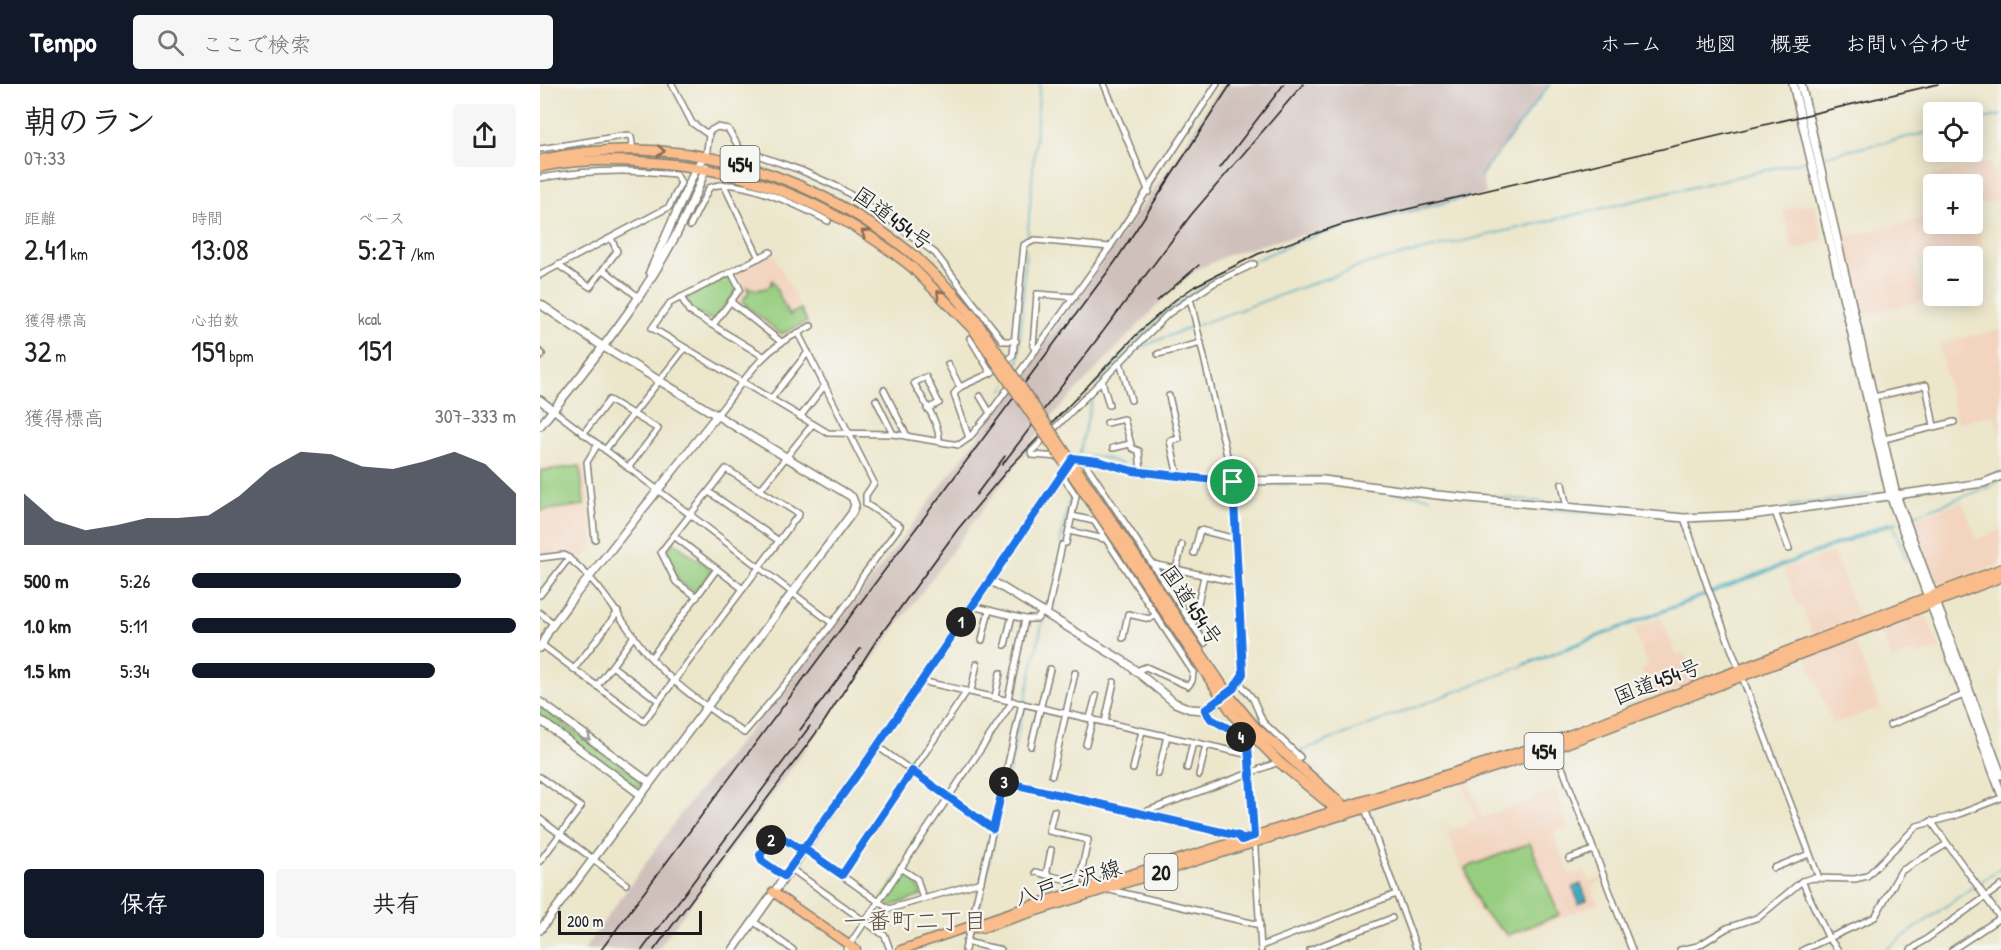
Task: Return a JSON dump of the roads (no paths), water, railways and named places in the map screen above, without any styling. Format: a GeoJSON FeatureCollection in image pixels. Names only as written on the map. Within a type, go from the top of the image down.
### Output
{"type":"FeatureCollection","features":[{"type":"Feature","properties":{"kind":"highway","name":"国道454号"},"geometry":{"type":"LineString","coordinates":[[540,160],[577,153],[633,150],[706,156],[781,177],[817,192],[883,230],[916,257],[952,292],[995,347],[1122,542],[1258,742],[1279,762],[1341,811]]}},
{"type":"Feature","properties":{"kind":"highway","name":"国道454号"},"geometry":{"type":"LineString","coordinates":[[540,167],[608,160],[701,166],[770,185],[811,202],[868,234],[912,267],[974,330],[1122,542]]}},
{"type":"Feature","properties":{"kind":"highway","name":"国道454号"},"geometry":{"type":"LineString","coordinates":[[1341,811],[1553,745],[1931,600],[2001,569]]}},
{"type":"Feature","properties":{"kind":"highway","name":"国道454号"},"geometry":{"type":"LineString","coordinates":[[1931,600],[2001,577]]}},
{"type":"Feature","properties":{"kind":"highway","name":"国道454号"},"geometry":{"type":"LineString","coordinates":[[1225,696],[1341,811]]}},
{"type":"Feature","properties":{"kind":"main road","name":"八戸三沢線"},"geometry":{"type":"LineString","coordinates":[[970,928],[981,928],[1107,889],[1341,811]]}},
{"type":"Feature","properties":{"kind":"main road","name":"八戸三沢線"},"geometry":{"type":"LineString","coordinates":[[902,950],[1073,892],[1242,840],[1254,839]]}},
{"type":"Feature","properties":{"kind":"main road"},"geometry":{"type":"LineString","coordinates":[[773,892],[850,948]]}},
{"type":"Feature","properties":{"kind":"street"},"geometry":{"type":"LineString","coordinates":[[540,426],[602,346],[666,255],[706,156],[710,139],[708,132],[692,123],[672,84]]}},
{"type":"Feature","properties":{"kind":"street"},"geometry":{"type":"LineString","coordinates":[[1104,84],[1149,192]]}},
{"type":"Feature","properties":{"kind":"street"},"geometry":{"type":"LineString","coordinates":[[770,252],[670,303],[652,327],[828,433],[893,434],[959,445],[969,438],[990,413],[1075,297],[1149,192],[1217,84]]}},
{"type":"Feature","properties":{"kind":"street"},"geometry":{"type":"LineString","coordinates":[[1680,950],[1698,946],[1727,928],[1759,917],[1802,881],[1819,878],[1855,879],[1867,876],[1911,830],[1931,821],[1954,816],[2001,796],[1893,495],[1793,84]]}},
{"type":"Feature","properties":{"kind":"street"},"geometry":{"type":"LineString","coordinates":[[1801,84],[1884,439],[1893,495]]}},
{"type":"Feature","properties":{"kind":"street"},"geometry":{"type":"LineString","coordinates":[[708,132],[717,127],[728,129],[744,151],[813,175],[886,218],[938,255],[1003,341],[1016,341]]}},
{"type":"Feature","properties":{"kind":"street"},"geometry":{"type":"LineString","coordinates":[[540,149],[628,135],[631,137],[633,150]]}},
{"type":"Feature","properties":{"kind":"street"},"geometry":{"type":"LineString","coordinates":[[540,178],[568,173],[660,172],[676,174],[681,183],[669,207],[540,274]]}},
{"type":"Feature","properties":{"kind":"street"},"geometry":{"type":"LineString","coordinates":[[724,184],[759,258]]}},
{"type":"Feature","properties":{"kind":"street"},"geometry":{"type":"LineString","coordinates":[[690,226],[709,188],[724,184],[775,197],[828,221]]}},
{"type":"Feature","properties":{"kind":"street"},"geometry":{"type":"LineString","coordinates":[[558,265],[590,287],[617,251],[612,238]]}},
{"type":"Feature","properties":{"kind":"street"},"geometry":{"type":"LineString","coordinates":[[969,438],[954,399],[960,387],[991,373],[1013,355],[1024,246],[1035,240],[1110,247]]}},
{"type":"Feature","properties":{"kind":"street"},"geometry":{"type":"LineString","coordinates":[[1254,264],[1190,298],[1153,327],[1031,452],[1032,455],[1073,458],[1141,472],[1233,482],[1323,480],[1437,495],[1684,518],[1727,518],[1775,512],[1983,483],[2001,476]]}},
{"type":"Feature","properties":{"kind":"street"},"geometry":{"type":"LineString","coordinates":[[604,270],[637,296]]}},
{"type":"Feature","properties":{"kind":"street"},"geometry":{"type":"LineString","coordinates":[[713,325],[740,289],[731,272]]}},
{"type":"Feature","properties":{"kind":"street"},"geometry":{"type":"LineString","coordinates":[[1036,350],[1033,346],[1037,294],[1075,297]]}},
{"type":"Feature","properties":{"kind":"street"},"geometry":{"type":"LineString","coordinates":[[681,297],[690,311],[763,356]]}},
{"type":"Feature","properties":{"kind":"street"},"geometry":{"type":"LineString","coordinates":[[990,580],[1136,671],[1175,703],[1190,709],[1205,710],[1240,683],[1243,668],[1233,482],[1190,298]]}},
{"type":"Feature","properties":{"kind":"street"},"geometry":{"type":"LineString","coordinates":[[731,302],[780,341]]}},
{"type":"Feature","properties":{"kind":"street"},"geometry":{"type":"LineString","coordinates":[[540,304],[602,346],[852,497],[855,505],[852,513],[794,592],[540,930]]}},
{"type":"Feature","properties":{"kind":"street"},"geometry":{"type":"LineString","coordinates":[[697,597],[676,582],[661,552],[726,469],[799,514],[644,721],[541,646],[553,623],[763,356],[780,341],[811,326]]}},
{"type":"Feature","properties":{"kind":"street"},"geometry":{"type":"LineString","coordinates":[[540,558],[564,555],[591,576],[651,658],[674,681],[744,733],[832,622],[900,526],[866,504],[866,495],[874,483],[798,333]]}},
{"type":"Feature","properties":{"kind":"street"},"geometry":{"type":"LineString","coordinates":[[970,338],[991,373]]}},
{"type":"Feature","properties":{"kind":"street"},"geometry":{"type":"LineString","coordinates":[[1158,354],[1201,343]]}},
{"type":"Feature","properties":{"kind":"street"},"geometry":{"type":"LineString","coordinates":[[606,450],[685,348]]}},
{"type":"Feature","properties":{"kind":"street"},"geometry":{"type":"LineString","coordinates":[[540,352],[542,354],[540,357]]}},
{"type":"Feature","properties":{"kind":"street"},"geometry":{"type":"LineString","coordinates":[[771,399],[808,352]]}},
{"type":"Feature","properties":{"kind":"street"},"geometry":{"type":"LineString","coordinates":[[1120,362],[1131,400]]}},
{"type":"Feature","properties":{"kind":"street"},"geometry":{"type":"LineString","coordinates":[[948,364],[960,387]]}},
{"type":"Feature","properties":{"kind":"street"},"geometry":{"type":"LineString","coordinates":[[927,409],[939,403],[926,377],[914,383],[939,434],[939,441]]}},
{"type":"Feature","properties":{"kind":"street"},"geometry":{"type":"LineString","coordinates":[[1102,381],[1109,405]]}},
{"type":"Feature","properties":{"kind":"street"},"geometry":{"type":"LineString","coordinates":[[800,417],[825,385]]}},
{"type":"Feature","properties":{"kind":"street"},"geometry":{"type":"LineString","coordinates":[[1874,397],[1926,385],[1934,426]]}},
{"type":"Feature","properties":{"kind":"street"},"geometry":{"type":"LineString","coordinates":[[884,390],[907,436]]}},
{"type":"Feature","properties":{"kind":"street"},"geometry":{"type":"LineString","coordinates":[[980,396],[990,413]]}},
{"type":"Feature","properties":{"kind":"street"},"geometry":{"type":"LineString","coordinates":[[1169,396],[1179,439],[1170,441],[1178,476]]}},
{"type":"Feature","properties":{"kind":"street"},"geometry":{"type":"LineString","coordinates":[[540,400],[832,622]]}},
{"type":"Feature","properties":{"kind":"street"},"geometry":{"type":"LineString","coordinates":[[583,434],[609,400],[658,429],[628,468]]}},
{"type":"Feature","properties":{"kind":"street"},"geometry":{"type":"LineString","coordinates":[[876,400],[893,434]]}},
{"type":"Feature","properties":{"kind":"street"},"geometry":{"type":"LineString","coordinates":[[1107,423],[1124,418],[1132,448],[1139,451],[1141,472]]}},
{"type":"Feature","properties":{"kind":"street"},"geometry":{"type":"LineString","coordinates":[[1884,439],[1954,422]]}},
{"type":"Feature","properties":{"kind":"street"},"geometry":{"type":"LineString","coordinates":[[760,490],[813,425]]}},
{"type":"Feature","properties":{"kind":"street"},"geometry":{"type":"LineString","coordinates":[[595,539],[587,462],[598,444]]}},
{"type":"Feature","properties":{"kind":"street"},"geometry":{"type":"LineString","coordinates":[[1113,448],[1131,444]]}},
{"type":"Feature","properties":{"kind":"street"},"geometry":{"type":"LineString","coordinates":[[733,950],[877,746],[1073,458]]}},
{"type":"Feature","properties":{"kind":"street"},"geometry":{"type":"LineString","coordinates":[[1087,460],[1087,466],[1205,643]]}},
{"type":"Feature","properties":{"kind":"street"},"geometry":{"type":"LineString","coordinates":[[972,606],[1025,619],[1037,619],[1045,614],[1069,531],[1076,496],[1062,475]]}},
{"type":"Feature","properties":{"kind":"street"},"geometry":{"type":"LineString","coordinates":[[1562,484],[1567,508]]}},
{"type":"Feature","properties":{"kind":"street"},"geometry":{"type":"LineString","coordinates":[[709,492],[779,541]]}},
{"type":"Feature","properties":{"kind":"street"},"geometry":{"type":"LineString","coordinates":[[1775,512],[1789,549]]}},
{"type":"Feature","properties":{"kind":"street"},"geometry":{"type":"LineString","coordinates":[[1072,516],[1094,521],[1193,672],[1192,681],[1188,686],[1146,667],[1136,671]]}},
{"type":"Feature","properties":{"kind":"street"},"geometry":{"type":"LineString","coordinates":[[1684,518],[1684,524],[1740,674],[1819,878]]}},
{"type":"Feature","properties":{"kind":"street"},"geometry":{"type":"LineString","coordinates":[[1194,553],[1200,530],[1236,539]]}},
{"type":"Feature","properties":{"kind":"street"},"geometry":{"type":"LineString","coordinates":[[1069,531],[1105,538]]}},
{"type":"Feature","properties":{"kind":"street"},"geometry":{"type":"LineString","coordinates":[[674,537],[743,589]]}},
{"type":"Feature","properties":{"kind":"street"},"geometry":{"type":"LineString","coordinates":[[1176,570],[1182,544]]}},
{"type":"Feature","properties":{"kind":"street"},"geometry":{"type":"LineString","coordinates":[[540,595],[569,558]]}},
{"type":"Feature","properties":{"kind":"street"},"geometry":{"type":"LineString","coordinates":[[1152,564],[1239,583]]}},
{"type":"Feature","properties":{"kind":"street"},"geometry":{"type":"LineString","coordinates":[[651,658],[717,569]]}},
{"type":"Feature","properties":{"kind":"street"},"geometry":{"type":"LineString","coordinates":[[1193,626],[1204,576]]}},
{"type":"Feature","properties":{"kind":"street"},"geometry":{"type":"LineString","coordinates":[[1931,600],[2001,775]]}},
{"type":"Feature","properties":{"kind":"street"},"geometry":{"type":"LineString","coordinates":[[982,640],[989,610]]}},
{"type":"Feature","properties":{"kind":"street"},"geometry":{"type":"LineString","coordinates":[[574,669],[618,612]]}},
{"type":"Feature","properties":{"kind":"street"},"geometry":{"type":"LineString","coordinates":[[540,613],[553,623]]}},
{"type":"Feature","properties":{"kind":"street"},"geometry":{"type":"LineString","coordinates":[[1123,638],[1128,614],[1150,619],[1155,615]]}},
{"type":"Feature","properties":{"kind":"street"},"geometry":{"type":"LineString","coordinates":[[1005,645],[1012,616]]}},
{"type":"Feature","properties":{"kind":"street"},"geometry":{"type":"LineString","coordinates":[[850,948],[865,921],[1010,700],[1025,619]]}},
{"type":"Feature","properties":{"kind":"street"},"geometry":{"type":"LineString","coordinates":[[597,686],[634,636]]}},
{"type":"Feature","properties":{"kind":"street"},"geometry":{"type":"LineString","coordinates":[[842,875],[969,691],[977,664]]}},
{"type":"Feature","properties":{"kind":"street"},"geometry":{"type":"LineString","coordinates":[[612,666],[659,701]]}},
{"type":"Feature","properties":{"kind":"street"},"geometry":{"type":"LineString","coordinates":[[1031,746],[1050,669]]}},
{"type":"Feature","properties":{"kind":"street"},"geometry":{"type":"LineString","coordinates":[[995,697],[1000,673]]}},
{"type":"Feature","properties":{"kind":"street"},"geometry":{"type":"LineString","coordinates":[[1052,775],[1075,674]]}},
{"type":"Feature","properties":{"kind":"street"},"geometry":{"type":"LineString","coordinates":[[921,681],[1250,755]]}},
{"type":"Feature","properties":{"kind":"street"},"geometry":{"type":"LineString","coordinates":[[1105,722],[1114,682]]}},
{"type":"Feature","properties":{"kind":"street"},"geometry":{"type":"LineString","coordinates":[[1240,683],[1254,699],[1263,722],[1300,757],[1292,763]]}},
{"type":"Feature","properties":{"kind":"street"},"geometry":{"type":"LineString","coordinates":[[1086,744],[1096,696]]}},
{"type":"Feature","properties":{"kind":"street"},"geometry":{"type":"LineString","coordinates":[[1890,725],[1964,696]]}},
{"type":"Feature","properties":{"kind":"street"},"geometry":{"type":"LineString","coordinates":[[540,702],[649,782]]}},
{"type":"Feature","properties":{"kind":"street"},"geometry":{"type":"LineString","coordinates":[[965,950],[1023,704]]}},
{"type":"Feature","properties":{"kind":"street"},"geometry":{"type":"LineString","coordinates":[[1205,710],[1211,719],[1238,734],[1248,745],[1261,948],[1396,894]]}},
{"type":"Feature","properties":{"kind":"street"},"geometry":{"type":"LineString","coordinates":[[540,720],[640,794]]}},
{"type":"Feature","properties":{"kind":"street"},"geometry":{"type":"LineString","coordinates":[[1133,769],[1142,730]]}},
{"type":"Feature","properties":{"kind":"street"},"geometry":{"type":"LineString","coordinates":[[1158,774],[1167,736]]}},
{"type":"Feature","properties":{"kind":"street"},"geometry":{"type":"LineString","coordinates":[[1187,768],[1193,742]]}},
{"type":"Feature","properties":{"kind":"street"},"geometry":{"type":"LineString","coordinates":[[1199,775],[1206,745]]}},
{"type":"Feature","properties":{"kind":"street"},"geometry":{"type":"LineString","coordinates":[[1553,745],[1632,950]]}},
{"type":"Feature","properties":{"kind":"street"},"geometry":{"type":"LineString","coordinates":[[877,746],[993,829]]}},
{"type":"Feature","properties":{"kind":"street"},"geometry":{"type":"LineString","coordinates":[[1142,813],[1279,762]]}},
{"type":"Feature","properties":{"kind":"street"},"geometry":{"type":"LineString","coordinates":[[540,787],[542,779],[581,807],[540,861]]}},
{"type":"Feature","properties":{"kind":"street"},"geometry":{"type":"LineString","coordinates":[[1004,782],[1239,836],[1242,840]]}},
{"type":"Feature","properties":{"kind":"street"},"geometry":{"type":"LineString","coordinates":[[1364,805],[1418,950]]}},
{"type":"Feature","properties":{"kind":"street"},"geometry":{"type":"LineString","coordinates":[[1054,811],[1049,831],[1088,840],[1073,892]]}},
{"type":"Feature","properties":{"kind":"street"},"geometry":{"type":"LineString","coordinates":[[540,819],[626,884]]}},
{"type":"Feature","properties":{"kind":"street"},"geometry":{"type":"LineString","coordinates":[[1931,821],[2000,919],[1952,950]]}},
{"type":"Feature","properties":{"kind":"street"},"geometry":{"type":"LineString","coordinates":[[784,876],[762,861],[760,855],[775,835],[803,849],[892,909],[981,882]]}},
{"type":"Feature","properties":{"kind":"street"},"geometry":{"type":"LineString","coordinates":[[1803,950],[1875,916],[1901,872],[1947,844]]}},
{"type":"Feature","properties":{"kind":"street"},"geometry":{"type":"LineString","coordinates":[[1046,874],[1052,850]]}},
{"type":"Feature","properties":{"kind":"street"},"geometry":{"type":"LineString","coordinates":[[1569,859],[1593,850]]}},
{"type":"Feature","properties":{"kind":"street"},"geometry":{"type":"LineString","coordinates":[[1774,868],[1809,854]]}},
{"type":"Feature","properties":{"kind":"street"},"geometry":{"type":"LineString","coordinates":[[790,868],[885,936],[890,950]]}},
{"type":"Feature","properties":{"kind":"street"},"geometry":{"type":"LineString","coordinates":[[900,868],[917,879],[923,899]]}},
{"type":"Feature","properties":{"kind":"street"},"geometry":{"type":"LineString","coordinates":[[1036,872],[1071,881],[1073,892]]}},
{"type":"Feature","properties":{"kind":"street"},"geometry":{"type":"LineString","coordinates":[[1802,881],[1828,937],[1838,950]]}},
{"type":"Feature","properties":{"kind":"street"},"geometry":{"type":"LineString","coordinates":[[1911,950],[2001,886]]}},
{"type":"Feature","properties":{"kind":"street"},"geometry":{"type":"LineString","coordinates":[[1107,889],[1260,925]]}},
{"type":"Feature","properties":{"kind":"street"},"geometry":{"type":"LineString","coordinates":[[1310,950],[1392,918]]}},
{"type":"Feature","properties":{"kind":"street"},"geometry":{"type":"LineString","coordinates":[[753,921],[790,949]]}},
{"type":"Feature","properties":{"kind":"street"},"geometry":{"type":"LineString","coordinates":[[966,942],[1001,950]]}},
{"type":"Feature","properties":{"kind":"water"},"geometry":{"type":"Polygon","coordinates":[[[1581,884],[1587,900],[1579,904],[1573,887],[1581,884]]]}},
{"type":"Feature","properties":{"kind":"waterway"},"geometry":{"type":"LineString","coordinates":[[1027,241],[1040,84]]}},
{"type":"Feature","properties":{"kind":"waterway"},"geometry":{"type":"LineString","coordinates":[[1480,176],[1550,84]]}},
{"type":"Feature","properties":{"kind":"waterway"},"geometry":{"type":"LineString","coordinates":[[1983,119],[2001,115]]}},
{"type":"Feature","properties":{"kind":"waterway"},"geometry":{"type":"LineString","coordinates":[[1825,156],[1923,134]]}},
{"type":"Feature","properties":{"kind":"waterway"},"geometry":{"type":"LineString","coordinates":[[1198,325],[1369,263],[1804,161]]}},
{"type":"Feature","properties":{"kind":"waterway"},"geometry":{"type":"LineString","coordinates":[[1095,385],[1163,314],[1198,289],[1232,270],[1299,241],[1469,197]]}},
{"type":"Feature","properties":{"kind":"waterway"},"geometry":{"type":"LineString","coordinates":[[1014,372],[1018,367],[1026,249]]}},
{"type":"Feature","properties":{"kind":"waterway"},"geometry":{"type":"LineString","coordinates":[[1137,349],[1193,326]]}},
{"type":"Feature","properties":{"kind":"waterway"},"geometry":{"type":"LineString","coordinates":[[1003,390],[1007,383]]}},
{"type":"Feature","properties":{"kind":"waterway"},"geometry":{"type":"LineString","coordinates":[[1079,455],[1094,392]]}},
{"type":"Feature","properties":{"kind":"waterway"},"geometry":{"type":"LineString","coordinates":[[1080,455],[1105,458],[1122,464]]}},
{"type":"Feature","properties":{"kind":"waterway"},"geometry":{"type":"LineString","coordinates":[[1144,469],[1154,470]]}},
{"type":"Feature","properties":{"kind":"waterway"},"geometry":{"type":"LineString","coordinates":[[1995,475],[2001,472]]}},
{"type":"Feature","properties":{"kind":"waterway"},"geometry":{"type":"LineString","coordinates":[[1303,477],[1322,477]]}},
{"type":"Feature","properties":{"kind":"waterway"},"geometry":{"type":"LineString","coordinates":[[1327,477],[1340,479]]}},
{"type":"Feature","properties":{"kind":"waterway"},"geometry":{"type":"LineString","coordinates":[[1907,518],[1991,486],[2000,480]]}},
{"type":"Feature","properties":{"kind":"waterway"},"geometry":{"type":"LineString","coordinates":[[1903,491],[1962,483]]}},
{"type":"Feature","properties":{"kind":"waterway"},"geometry":{"type":"LineString","coordinates":[[1240,484],[1298,484]]}},
{"type":"Feature","properties":{"kind":"waterway"},"geometry":{"type":"LineString","coordinates":[[1366,489],[1430,497]]}},
{"type":"Feature","properties":{"kind":"waterway"},"geometry":{"type":"LineString","coordinates":[[1443,492],[1545,502]]}},
{"type":"Feature","properties":{"kind":"waterway"},"geometry":{"type":"LineString","coordinates":[[1060,543],[1071,493]]}},
{"type":"Feature","properties":{"kind":"waterway"},"geometry":{"type":"LineString","coordinates":[[1789,506],[1883,493]]}},
{"type":"Feature","properties":{"kind":"waterway"},"geometry":{"type":"LineString","coordinates":[[1548,509],[1627,516]]}},
{"type":"Feature","properties":{"kind":"waterway"},"geometry":{"type":"LineString","coordinates":[[1694,521],[1772,516]]}},
{"type":"Feature","properties":{"kind":"waterway"},"geometry":{"type":"LineString","coordinates":[[1524,664],[1891,522]]}},
{"type":"Feature","properties":{"kind":"waterway"},"geometry":{"type":"LineString","coordinates":[[1301,751],[1897,522]]}},
{"type":"Feature","properties":{"kind":"waterway"},"geometry":{"type":"LineString","coordinates":[[1893,525],[1906,560]]}},
{"type":"Feature","properties":{"kind":"waterway"},"geometry":{"type":"LineString","coordinates":[[1025,701],[1044,615]]}},
{"type":"Feature","properties":{"kind":"waterway"},"geometry":{"type":"LineString","coordinates":[[1007,780],[1024,706]]}},
{"type":"Feature","properties":{"kind":"waterway"},"geometry":{"type":"LineString","coordinates":[[1999,777],[2001,783]]}},
{"type":"Feature","properties":{"kind":"waterway"},"geometry":{"type":"LineString","coordinates":[[977,916],[1006,785]]}},
{"type":"Feature","properties":{"kind":"waterway"},"geometry":{"type":"LineString","coordinates":[[1978,884],[2001,867]]}},
{"type":"Feature","properties":{"kind":"waterway"},"geometry":{"type":"LineString","coordinates":[[1885,950],[1974,886]]}},
{"type":"Feature","properties":{"kind":"railway"},"geometry":{"type":"LineString","coordinates":[[601,950],[1115,262],[1231,84]]}},
{"type":"Feature","properties":{"kind":"railway"},"geometry":{"type":"LineString","coordinates":[[1220,168],[1284,84]]}},
{"type":"Feature","properties":{"kind":"railway"},"geometry":{"type":"LineString","coordinates":[[1002,465],[1191,215],[1303,84]]}},
{"type":"Feature","properties":{"kind":"railway"},"geometry":{"type":"LineString","coordinates":[[654,950],[822,725],[876,641],[958,529],[1009,468],[1142,329],[1195,286],[1258,254],[1340,225],[1938,84]]}},
{"type":"Feature","properties":{"kind":"railway"},"geometry":{"type":"LineString","coordinates":[[1157,301],[1199,265]]}},
{"type":"Feature","properties":{"kind":"railway"},"geometry":{"type":"LineString","coordinates":[[976,495],[1005,456]]}},
{"type":"Feature","properties":{"kind":"railway"},"geometry":{"type":"LineString","coordinates":[[800,730],[861,648]]}},
{"type":"Feature","properties":{"kind":"railway"},"geometry":{"type":"LineString","coordinates":[[642,950],[810,726]]}},
{"type":"Feature","properties":{"kind":"district","name":"一番町二丁目"},"geometry":{"type":"Point","coordinates":[915,920]}}]}
